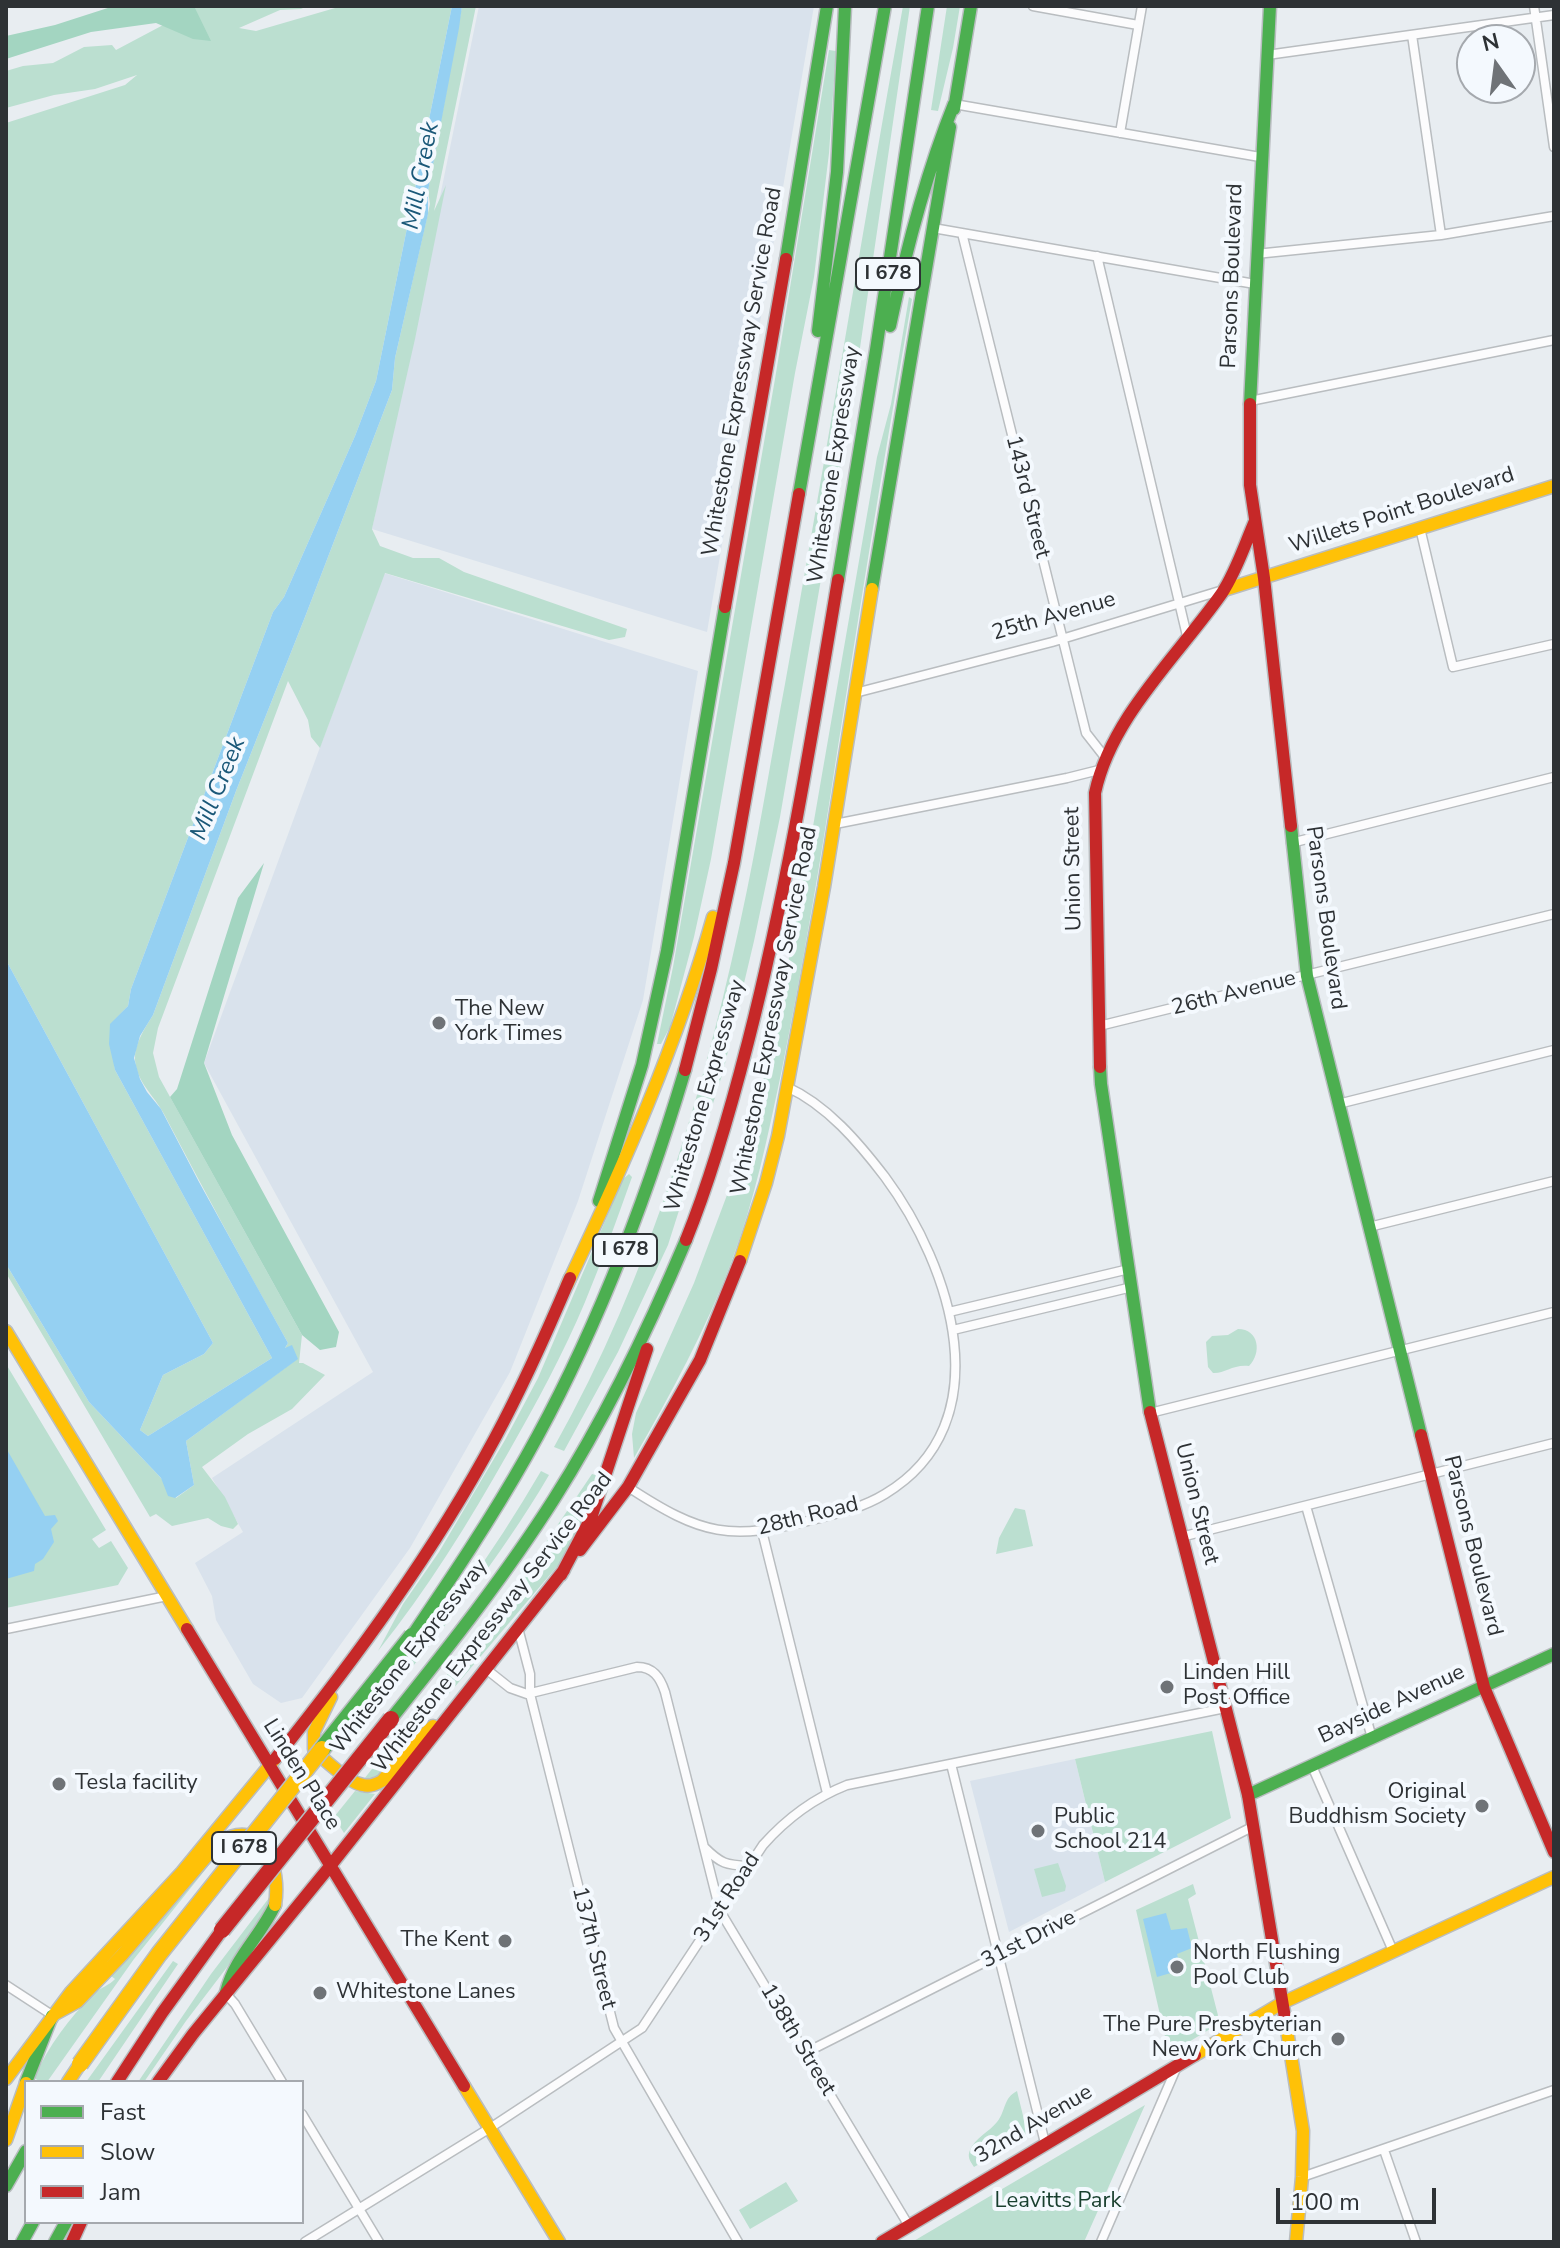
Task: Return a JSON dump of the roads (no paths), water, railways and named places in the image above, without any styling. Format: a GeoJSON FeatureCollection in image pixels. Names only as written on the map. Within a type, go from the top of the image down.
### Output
{"type":"FeatureCollection","features":[{"type":"Feature","properties":{"kind":"main road","name":"Whitestone Expressway Service Road"},"geometry":{"type":"LineString","coordinates":[[6,2079],[52,2016],[179,1876],[343,1673],[407,1585],[464,1494],[510,1409],[567,1285],[623,1129],[642,1065],[663,970],[827,6]]}},
{"type":"Feature","properties":{"kind":"main road"},"geometry":{"type":"LineString","coordinates":[[792,535],[834,201],[845,6]]}},
{"type":"Feature","properties":{"kind":"main road","name":"Whitestone Expressway"},"geometry":{"type":"LineString","coordinates":[[69,2080],[159,1954],[412,1636],[477,1541],[531,1451],[576,1364],[616,1274],[656,1165],[690,1054],[714,958],[741,824],[885,6]]}},
{"type":"Feature","properties":{"kind":"main road","name":"Whitestone Expressway"},"geometry":{"type":"LineString","coordinates":[[118,2080],[222,1930],[479,1608],[558,1493],[634,1357],[683,1248],[727,1118],[772,937],[794,832],[845,542],[928,6]]}},
{"type":"Feature","properties":{"kind":"main road","name":"Whitestone Expressway Service Road"},"geometry":{"type":"LineString","coordinates":[[159,2080],[628,1487],[694,1372],[730,1291],[766,1183],[787,1087],[835,824],[971,6]]}},
{"type":"Feature","properties":{"kind":"main road","name":"Parsons Boulevard"},"geometry":{"type":"LineString","coordinates":[[1270,6],[1260,157],[1250,401],[1250,485],[1264,578],[1307,976],[1484,1687],[1554,1852]]}},
{"type":"Feature","properties":{"kind":"main road"},"geometry":{"type":"LineString","coordinates":[[845,542],[908,246],[930,165],[954,104]]}},
{"type":"Feature","properties":{"kind":"main road","name":"Willets Point Boulevard"},"geometry":{"type":"LineString","coordinates":[[1264,578],[1554,486]]}},
{"type":"Feature","properties":{"kind":"main road"},"geometry":{"type":"LineString","coordinates":[[1102,763],[1123,723],[1224,590],[1255,520]]}},
{"type":"Feature","properties":{"kind":"main road","name":"25th Avenue"},"geometry":{"type":"LineString","coordinates":[[1224,590],[1264,578]]}},
{"type":"Feature","properties":{"kind":"main road","name":"Union Street"},"geometry":{"type":"LineString","coordinates":[[1102,763],[1095,793],[1101,1084],[1150,1413],[1254,1826],[1303,2131],[1296,2242]]}},
{"type":"Feature","properties":{"kind":"main road"},"geometry":{"type":"LineString","coordinates":[[567,1285],[618,1177],[675,1039],[741,824]]}},
{"type":"Feature","properties":{"kind":"main road"},"geometry":{"type":"LineString","coordinates":[[561,1575],[594,1511],[683,1248]]}},
{"type":"Feature","properties":{"kind":"main road","name":"Linden Place"},"geometry":{"type":"LineString","coordinates":[[6,1331],[559,2242]]}},
{"type":"Feature","properties":{"kind":"main road","name":"Bayside Avenue"},"geometry":{"type":"LineString","coordinates":[[1248,1795],[1554,1654]]}},
{"type":"Feature","properties":{"kind":"main road"},"geometry":{"type":"LineString","coordinates":[[343,1673],[316,1727],[313,1745],[320,1756],[360,1785],[371,1786],[382,1781],[414,1744],[454,1708]]}},
{"type":"Feature","properties":{"kind":"main road"},"geometry":{"type":"LineString","coordinates":[[27,2080],[52,2016],[82,1997],[218,1843],[229,1836],[240,1835],[256,1840],[270,1854],[276,1870],[278,1896],[273,1913],[233,1968],[226,1994]]}},
{"type":"Feature","properties":{"kind":"main road","name":"32nd Avenue"},"geometry":{"type":"LineString","coordinates":[[882,2242],[1282,2003],[1554,1877]]}},
{"type":"Feature","properties":{"kind":"main road"},"geometry":{"type":"LineString","coordinates":[[6,2140],[24,2088]]}},
{"type":"Feature","properties":{"kind":"main road"},"geometry":{"type":"LineString","coordinates":[[6,2186],[24,2154]]}},
{"type":"Feature","properties":{"kind":"main road"},"geometry":{"type":"LineString","coordinates":[[22,2242],[35,2224]]}},
{"type":"Feature","properties":{"kind":"main road"},"geometry":{"type":"LineString","coordinates":[[55,2242],[75,2233]]}},
{"type":"Feature","properties":{"kind":"street"},"geometry":{"type":"LineString","coordinates":[[1033,6],[1138,25]]}},
{"type":"Feature","properties":{"kind":"street"},"geometry":{"type":"LineString","coordinates":[[1120,133],[1142,6]]}},
{"type":"Feature","properties":{"kind":"street"},"geometry":{"type":"LineString","coordinates":[[1534,6],[1554,147]]}},
{"type":"Feature","properties":{"kind":"street"},"geometry":{"type":"LineString","coordinates":[[1267,55],[1554,15]]}},
{"type":"Feature","properties":{"kind":"street"},"geometry":{"type":"LineString","coordinates":[[1412,35],[1441,235]]}},
{"type":"Feature","properties":{"kind":"street"},"geometry":{"type":"LineString","coordinates":[[954,104],[1260,157]]}},
{"type":"Feature","properties":{"kind":"street"},"geometry":{"type":"LineString","coordinates":[[1256,254],[1441,235],[1554,216]]}},
{"type":"Feature","properties":{"kind":"street"},"geometry":{"type":"LineString","coordinates":[[933,228],[1255,284]]}},
{"type":"Feature","properties":{"kind":"street","name":"143rd Street"},"geometry":{"type":"LineString","coordinates":[[962,233],[1086,733],[1102,763]]}},
{"type":"Feature","properties":{"kind":"street"},"geometry":{"type":"LineString","coordinates":[[1097,256],[1188,640]]}},
{"type":"Feature","properties":{"kind":"street"},"geometry":{"type":"LineString","coordinates":[[1250,401],[1554,340]]}},
{"type":"Feature","properties":{"kind":"street"},"geometry":{"type":"LineString","coordinates":[[1420,528],[1453,667],[1554,644]]}},
{"type":"Feature","properties":{"kind":"street","name":"25th Avenue"},"geometry":{"type":"LineString","coordinates":[[855,693],[1062,638],[1224,590]]}},
{"type":"Feature","properties":{"kind":"street"},"geometry":{"type":"LineString","coordinates":[[835,824],[1102,763]]}},
{"type":"Feature","properties":{"kind":"street"},"geometry":{"type":"LineString","coordinates":[[1291,843],[1554,777]]}},
{"type":"Feature","properties":{"kind":"street","name":"26th Avenue"},"geometry":{"type":"LineString","coordinates":[[1099,1026],[1554,914]]}},
{"type":"Feature","properties":{"kind":"street"},"geometry":{"type":"LineString","coordinates":[[1338,1104],[1554,1050]]}},
{"type":"Feature","properties":{"kind":"street","name":"28th Road"},"geometry":{"type":"LineString","coordinates":[[628,1487],[658,1507],[697,1526],[724,1531],[762,1531],[792,1525],[863,1505],[887,1493],[916,1469],[938,1438],[950,1410],[956,1372],[953,1330],[935,1268],[920,1233],[887,1180],[840,1126],[815,1104],[787,1087]]}},
{"type":"Feature","properties":{"kind":"street"},"geometry":{"type":"LineString","coordinates":[[1369,1227],[1554,1181]]}},
{"type":"Feature","properties":{"kind":"street"},"geometry":{"type":"LineString","coordinates":[[949,1312],[1129,1269]]}},
{"type":"Feature","properties":{"kind":"street"},"geometry":{"type":"LineString","coordinates":[[953,1330],[1132,1287]]}},
{"type":"Feature","properties":{"kind":"street"},"geometry":{"type":"LineString","coordinates":[[1150,1413],[1554,1312]]}},
{"type":"Feature","properties":{"kind":"street"},"geometry":{"type":"LineString","coordinates":[[1181,1537],[1554,1443]]}},
{"type":"Feature","properties":{"kind":"street"},"geometry":{"type":"LineString","coordinates":[[1306,1506],[1372,1738]]}},
{"type":"Feature","properties":{"kind":"street"},"geometry":{"type":"LineString","coordinates":[[762,1531],[827,1793]]}},
{"type":"Feature","properties":{"kind":"street"},"geometry":{"type":"LineString","coordinates":[[6,1629],[167,1596]]}},
{"type":"Feature","properties":{"kind":"street","name":"137th Street"},"geometry":{"type":"LineString","coordinates":[[518,1628],[530,1674],[530,1694],[612,2021],[738,2242]]}},
{"type":"Feature","properties":{"kind":"street","name":"138th Street"},"geometry":{"type":"LineString","coordinates":[[530,1694],[633,1667],[651,1670],[660,1678],[720,1911],[909,2226]]}},
{"type":"Feature","properties":{"kind":"street"},"geometry":{"type":"LineString","coordinates":[[486,1669],[513,1689],[530,1694]]}},
{"type":"Feature","properties":{"kind":"street","name":"31st Road"},"geometry":{"type":"LineString","coordinates":[[305,2242],[490,2128],[642,2028],[763,1845],[804,1806],[847,1785],[1225,1708]]}},
{"type":"Feature","properties":{"kind":"street"},"geometry":{"type":"LineString","coordinates":[[951,1764],[1045,2143]]}},
{"type":"Feature","properties":{"kind":"street"},"geometry":{"type":"LineString","coordinates":[[1312,1766],[1393,1951]]}},
{"type":"Feature","properties":{"kind":"street","name":"31st Drive"},"geometry":{"type":"LineString","coordinates":[[805,2053],[1254,1826]]}},
{"type":"Feature","properties":{"kind":"street"},"geometry":{"type":"LineString","coordinates":[[703,1846],[727,1865],[749,1866]]}},
{"type":"Feature","properties":{"kind":"street"},"geometry":{"type":"LineString","coordinates":[[6,1985],[52,2016]]}},
{"type":"Feature","properties":{"kind":"street"},"geometry":{"type":"LineString","coordinates":[[226,1994],[281,2080]]}},
{"type":"Feature","properties":{"kind":"street"},"geometry":{"type":"LineString","coordinates":[[1101,2242],[1179,2064]]}},
{"type":"Feature","properties":{"kind":"street"},"geometry":{"type":"LineString","coordinates":[[1302,2177],[1554,2090]]}},
{"type":"Feature","properties":{"kind":"street"},"geometry":{"type":"LineString","coordinates":[[304,2117],[379,2242]]}},
{"type":"Feature","properties":{"kind":"street"},"geometry":{"type":"LineString","coordinates":[[1384,2150],[1416,2242]]}},
{"type":"Feature","properties":{"kind":"water","name":"Mill Creek"},"geometry":{"type":"Polygon","coordinates":[[[452,6],[462,6],[459,28],[428,191],[428,214],[395,358],[392,390],[134,1058],[147,1092],[161,1109],[288,1343],[285,1348],[292,1345],[298,1359],[186,1441],[194,1485],[175,1498],[168,1496],[161,1478],[89,1402],[6,1264],[6,960],[213,1343],[204,1354],[163,1375],[140,1430],[148,1436],[272,1358],[115,1070],[109,1044],[110,1024],[128,1006],[131,989],[273,612],[284,597],[376,381],[452,6]]]}},
{"type":"Feature","properties":{"kind":"water"},"geometry":{"type":"Polygon","coordinates":[[[6,1448],[45,1516],[55,1515],[58,1521],[51,1529],[54,1542],[43,1559],[35,1564],[34,1571],[6,1579],[6,1448]]]}},
{"type":"Feature","properties":{"kind":"water"},"geometry":{"type":"Polygon","coordinates":[[[1166,1913],[1171,1930],[1187,1928],[1192,1948],[1177,1954],[1181,1970],[1157,1977],[1143,1919],[1166,1913]]]}},
{"type":"Feature","properties":{"kind":"place","name":"The New York Times"},"geometry":{"type":"Point","coordinates":[439,1023]}},
{"type":"Feature","properties":{"kind":"place","name":"Linden Hill Post Office"},"geometry":{"type":"Point","coordinates":[1167,1687]}},
{"type":"Feature","properties":{"kind":"place","name":"Tesla facility"},"geometry":{"type":"Point","coordinates":[59,1784]}},
{"type":"Feature","properties":{"kind":"place","name":"Original Buddhism Society"},"geometry":{"type":"Point","coordinates":[1482,1806]}},
{"type":"Feature","properties":{"kind":"place","name":"Public School 214"},"geometry":{"type":"Point","coordinates":[1038,1831]}},
{"type":"Feature","properties":{"kind":"place","name":"The Kent"},"geometry":{"type":"Point","coordinates":[505,1941]}},
{"type":"Feature","properties":{"kind":"place","name":"North Flushing Pool Club"},"geometry":{"type":"Point","coordinates":[1177,1967]}},
{"type":"Feature","properties":{"kind":"place","name":"Whitestone Lanes"},"geometry":{"type":"Point","coordinates":[320,1993]}},
{"type":"Feature","properties":{"kind":"place","name":"The Pure Presbyterian New York Church"},"geometry":{"type":"Point","coordinates":[1338,2039]}},
{"type":"Feature","properties":{"kind":"park label","name":"Leavitts Park"},"geometry":{"type":"Point","coordinates":[1058,2202]}}]}
